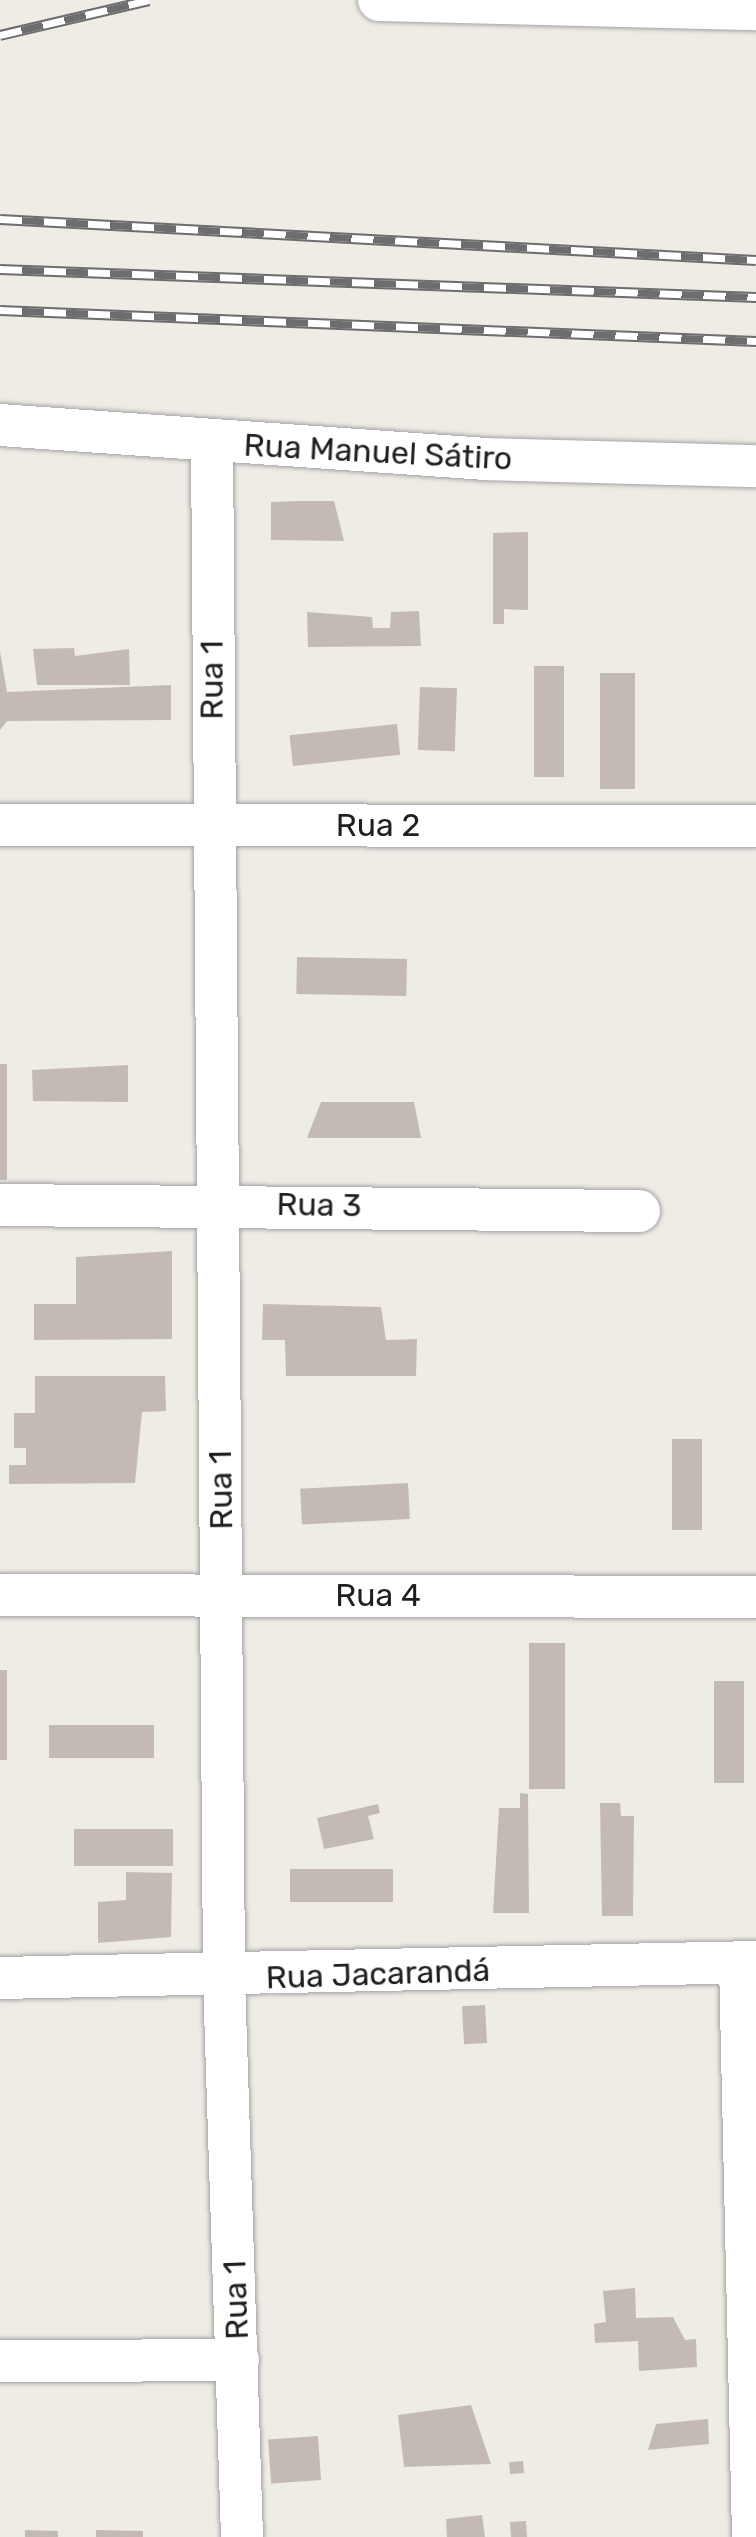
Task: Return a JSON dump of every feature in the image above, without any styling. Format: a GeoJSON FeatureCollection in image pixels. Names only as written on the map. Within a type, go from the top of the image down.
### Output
{"type":"FeatureCollection","features":[{"type":"Feature","properties":{"kind":"street"},"geometry":{"type":"LineString","coordinates":[[379,0],[756,9]]}},
{"type":"Feature","properties":{"kind":"street","name":"Rua Manuel Sátiro"},"geometry":{"type":"LineString","coordinates":[[0,425],[212,443],[756,466]]}},
{"type":"Feature","properties":{"kind":"street","name":"Rua 1"},"geometry":{"type":"LineString","coordinates":[[212,443],[224,1979],[242,2537]]}},
{"type":"Feature","properties":{"kind":"street","name":"Rua 2"},"geometry":{"type":"LineString","coordinates":[[0,825],[756,826]]}},
{"type":"Feature","properties":{"kind":"street","name":"Rua 3"},"geometry":{"type":"LineString","coordinates":[[0,1205],[216,1202],[638,1211]]}},
{"type":"Feature","properties":{"kind":"street","name":"Rua 4"},"geometry":{"type":"LineString","coordinates":[[0,1596],[756,1596]]}},
{"type":"Feature","properties":{"kind":"street"},"geometry":{"type":"LineString","coordinates":[[748,1963],[753,2537]]}},
{"type":"Feature","properties":{"kind":"street","name":"Rua Jacarandá"},"geometry":{"type":"LineString","coordinates":[[0,1978],[224,1979],[748,1963]]}},
{"type":"Feature","properties":{"kind":"street"},"geometry":{"type":"LineString","coordinates":[[0,2361],[238,2360]]}},
{"type":"Feature","properties":{"kind":"building"},"geometry":{"type":"Polygon","coordinates":[[[334,501],[344,541],[271,540],[271,502],[334,501]]]}},
{"type":"Feature","properties":{"kind":"building"},"geometry":{"type":"Polygon","coordinates":[[[528,532],[528,610],[504,609],[504,624],[493,624],[493,533],[528,532]]]}},
{"type":"Feature","properties":{"kind":"building"},"geometry":{"type":"Polygon","coordinates":[[[419,611],[421,646],[308,647],[307,612],[372,617],[373,628],[390,628],[391,612],[419,611]]]}},
{"type":"Feature","properties":{"kind":"building"},"geometry":{"type":"Polygon","coordinates":[[[74,648],[75,656],[129,649],[130,685],[37,685],[33,649],[74,648]]]}},
{"type":"Feature","properties":{"kind":"building"},"geometry":{"type":"Polygon","coordinates":[[[0,651],[7,692],[171,685],[171,720],[7,721],[0,730],[0,651]]]}},
{"type":"Feature","properties":{"kind":"building"},"geometry":{"type":"Polygon","coordinates":[[[534,666],[564,666],[564,777],[534,777],[534,666]]]}},
{"type":"Feature","properties":{"kind":"building"},"geometry":{"type":"Polygon","coordinates":[[[600,673],[635,673],[635,789],[600,789],[600,673]]]}},
{"type":"Feature","properties":{"kind":"building"},"geometry":{"type":"Polygon","coordinates":[[[420,687],[457,688],[455,751],[418,750],[420,687]]]}},
{"type":"Feature","properties":{"kind":"building"},"geometry":{"type":"Polygon","coordinates":[[[397,724],[400,755],[293,766],[290,735],[397,724]]]}},
{"type":"Feature","properties":{"kind":"building"},"geometry":{"type":"Polygon","coordinates":[[[297,957],[407,959],[406,996],[296,994],[297,957]]]}},
{"type":"Feature","properties":{"kind":"building"},"geometry":{"type":"Polygon","coordinates":[[[0,1064],[7,1064],[7,1180],[0,1180],[0,1064]]]}},
{"type":"Feature","properties":{"kind":"building"},"geometry":{"type":"Polygon","coordinates":[[[128,1065],[128,1102],[33,1101],[32,1070],[128,1065]]]}},
{"type":"Feature","properties":{"kind":"building"},"geometry":{"type":"Polygon","coordinates":[[[321,1102],[414,1102],[421,1138],[307,1138],[321,1102]]]}},
{"type":"Feature","properties":{"kind":"building"},"geometry":{"type":"Polygon","coordinates":[[[172,1251],[172,1339],[34,1340],[34,1304],[76,1304],[76,1257],[172,1251]]]}},
{"type":"Feature","properties":{"kind":"building"},"geometry":{"type":"Polygon","coordinates":[[[263,1304],[381,1307],[386,1340],[417,1339],[416,1376],[286,1376],[285,1340],[262,1340],[263,1304]]]}},
{"type":"Feature","properties":{"kind":"building"},"geometry":{"type":"Polygon","coordinates":[[[35,1376],[165,1376],[166,1411],[142,1412],[135,1483],[9,1484],[9,1465],[26,1465],[26,1448],[14,1448],[14,1413],[35,1413],[35,1376]]]}},
{"type":"Feature","properties":{"kind":"building"},"geometry":{"type":"Polygon","coordinates":[[[672,1439],[702,1439],[702,1530],[672,1530],[672,1439]]]}},
{"type":"Feature","properties":{"kind":"building"},"geometry":{"type":"Polygon","coordinates":[[[408,1483],[410,1519],[302,1525],[300,1489],[408,1483]]]}},
{"type":"Feature","properties":{"kind":"building"},"geometry":{"type":"Polygon","coordinates":[[[529,1643],[565,1643],[565,1789],[529,1789],[529,1643]]]}},
{"type":"Feature","properties":{"kind":"building"},"geometry":{"type":"Polygon","coordinates":[[[0,1670],[7,1670],[7,1760],[0,1760],[0,1670]]]}},
{"type":"Feature","properties":{"kind":"building"},"geometry":{"type":"Polygon","coordinates":[[[714,1681],[744,1681],[744,1783],[714,1783],[714,1681]]]}},
{"type":"Feature","properties":{"kind":"building"},"geometry":{"type":"Polygon","coordinates":[[[49,1725],[154,1725],[154,1758],[49,1758],[49,1725]]]}},
{"type":"Feature","properties":{"kind":"building"},"geometry":{"type":"Polygon","coordinates":[[[520,1793],[528,1794],[529,1913],[493,1913],[499,1808],[520,1808],[520,1793]]]}},
{"type":"Feature","properties":{"kind":"building"},"geometry":{"type":"Polygon","coordinates":[[[600,1803],[620,1803],[621,1816],[634,1816],[633,1916],[602,1916],[600,1803]]]}},
{"type":"Feature","properties":{"kind":"building"},"geometry":{"type":"Polygon","coordinates":[[[378,1804],[380,1813],[368,1816],[374,1839],[324,1849],[317,1818],[378,1804]]]}},
{"type":"Feature","properties":{"kind":"building"},"geometry":{"type":"Polygon","coordinates":[[[74,1829],[173,1829],[173,1866],[74,1866],[74,1829]]]}},
{"type":"Feature","properties":{"kind":"building"},"geometry":{"type":"Polygon","coordinates":[[[290,1869],[393,1869],[393,1902],[290,1902],[290,1869]]]}},
{"type":"Feature","properties":{"kind":"building"},"geometry":{"type":"Polygon","coordinates":[[[126,1872],[172,1873],[171,1937],[98,1943],[98,1902],[126,1900],[126,1872]]]}},
{"type":"Feature","properties":{"kind":"building"},"geometry":{"type":"Polygon","coordinates":[[[485,2005],[487,2043],[464,2044],[462,2006],[485,2005]]]}},
{"type":"Feature","properties":{"kind":"building"},"geometry":{"type":"Polygon","coordinates":[[[635,2288],[636,2318],[673,2317],[685,2340],[696,2339],[697,2367],[639,2371],[638,2341],[595,2343],[594,2324],[606,2322],[603,2291],[635,2288]]]}},
{"type":"Feature","properties":{"kind":"building"},"geometry":{"type":"Polygon","coordinates":[[[471,2405],[491,2464],[404,2467],[398,2415],[471,2405]]]}},
{"type":"Feature","properties":{"kind":"building"},"geometry":{"type":"Polygon","coordinates":[[[708,2419],[709,2444],[648,2450],[656,2424],[708,2419]]]}},
{"type":"Feature","properties":{"kind":"building"},"geometry":{"type":"Polygon","coordinates":[[[318,2436],[321,2480],[271,2483],[268,2439],[318,2436]]]}},
{"type":"Feature","properties":{"kind":"building"},"geometry":{"type":"Polygon","coordinates":[[[523,2461],[524,2473],[510,2474],[509,2462],[523,2461]]]}},
{"type":"Feature","properties":{"kind":"building"},"geometry":{"type":"Polygon","coordinates":[[[482,2515],[485,2537],[447,2537],[446,2519],[482,2515]]]}},
{"type":"Feature","properties":{"kind":"building"},"geometry":{"type":"Polygon","coordinates":[[[526,2521],[527,2537],[511,2537],[510,2522],[526,2521]]]}},
{"type":"Feature","properties":{"kind":"building"},"geometry":{"type":"Polygon","coordinates":[[[25,2530],[58,2531],[58,2537],[25,2537],[25,2530]]]}},
{"type":"Feature","properties":{"kind":"building"},"geometry":{"type":"Polygon","coordinates":[[[96,2530],[143,2531],[143,2537],[96,2537],[96,2530]]]}},
{"type":"Feature","properties":{"kind":"railway"},"geometry":{"type":"LineString","coordinates":[[0,35],[149,0]]}},
{"type":"Feature","properties":{"kind":"railway"},"geometry":{"type":"LineString","coordinates":[[0,219],[756,260]]}},
{"type":"Feature","properties":{"kind":"railway"},"geometry":{"type":"LineString","coordinates":[[0,269],[756,297]]}},
{"type":"Feature","properties":{"kind":"railway"},"geometry":{"type":"LineString","coordinates":[[0,310],[756,341]]}}]}
